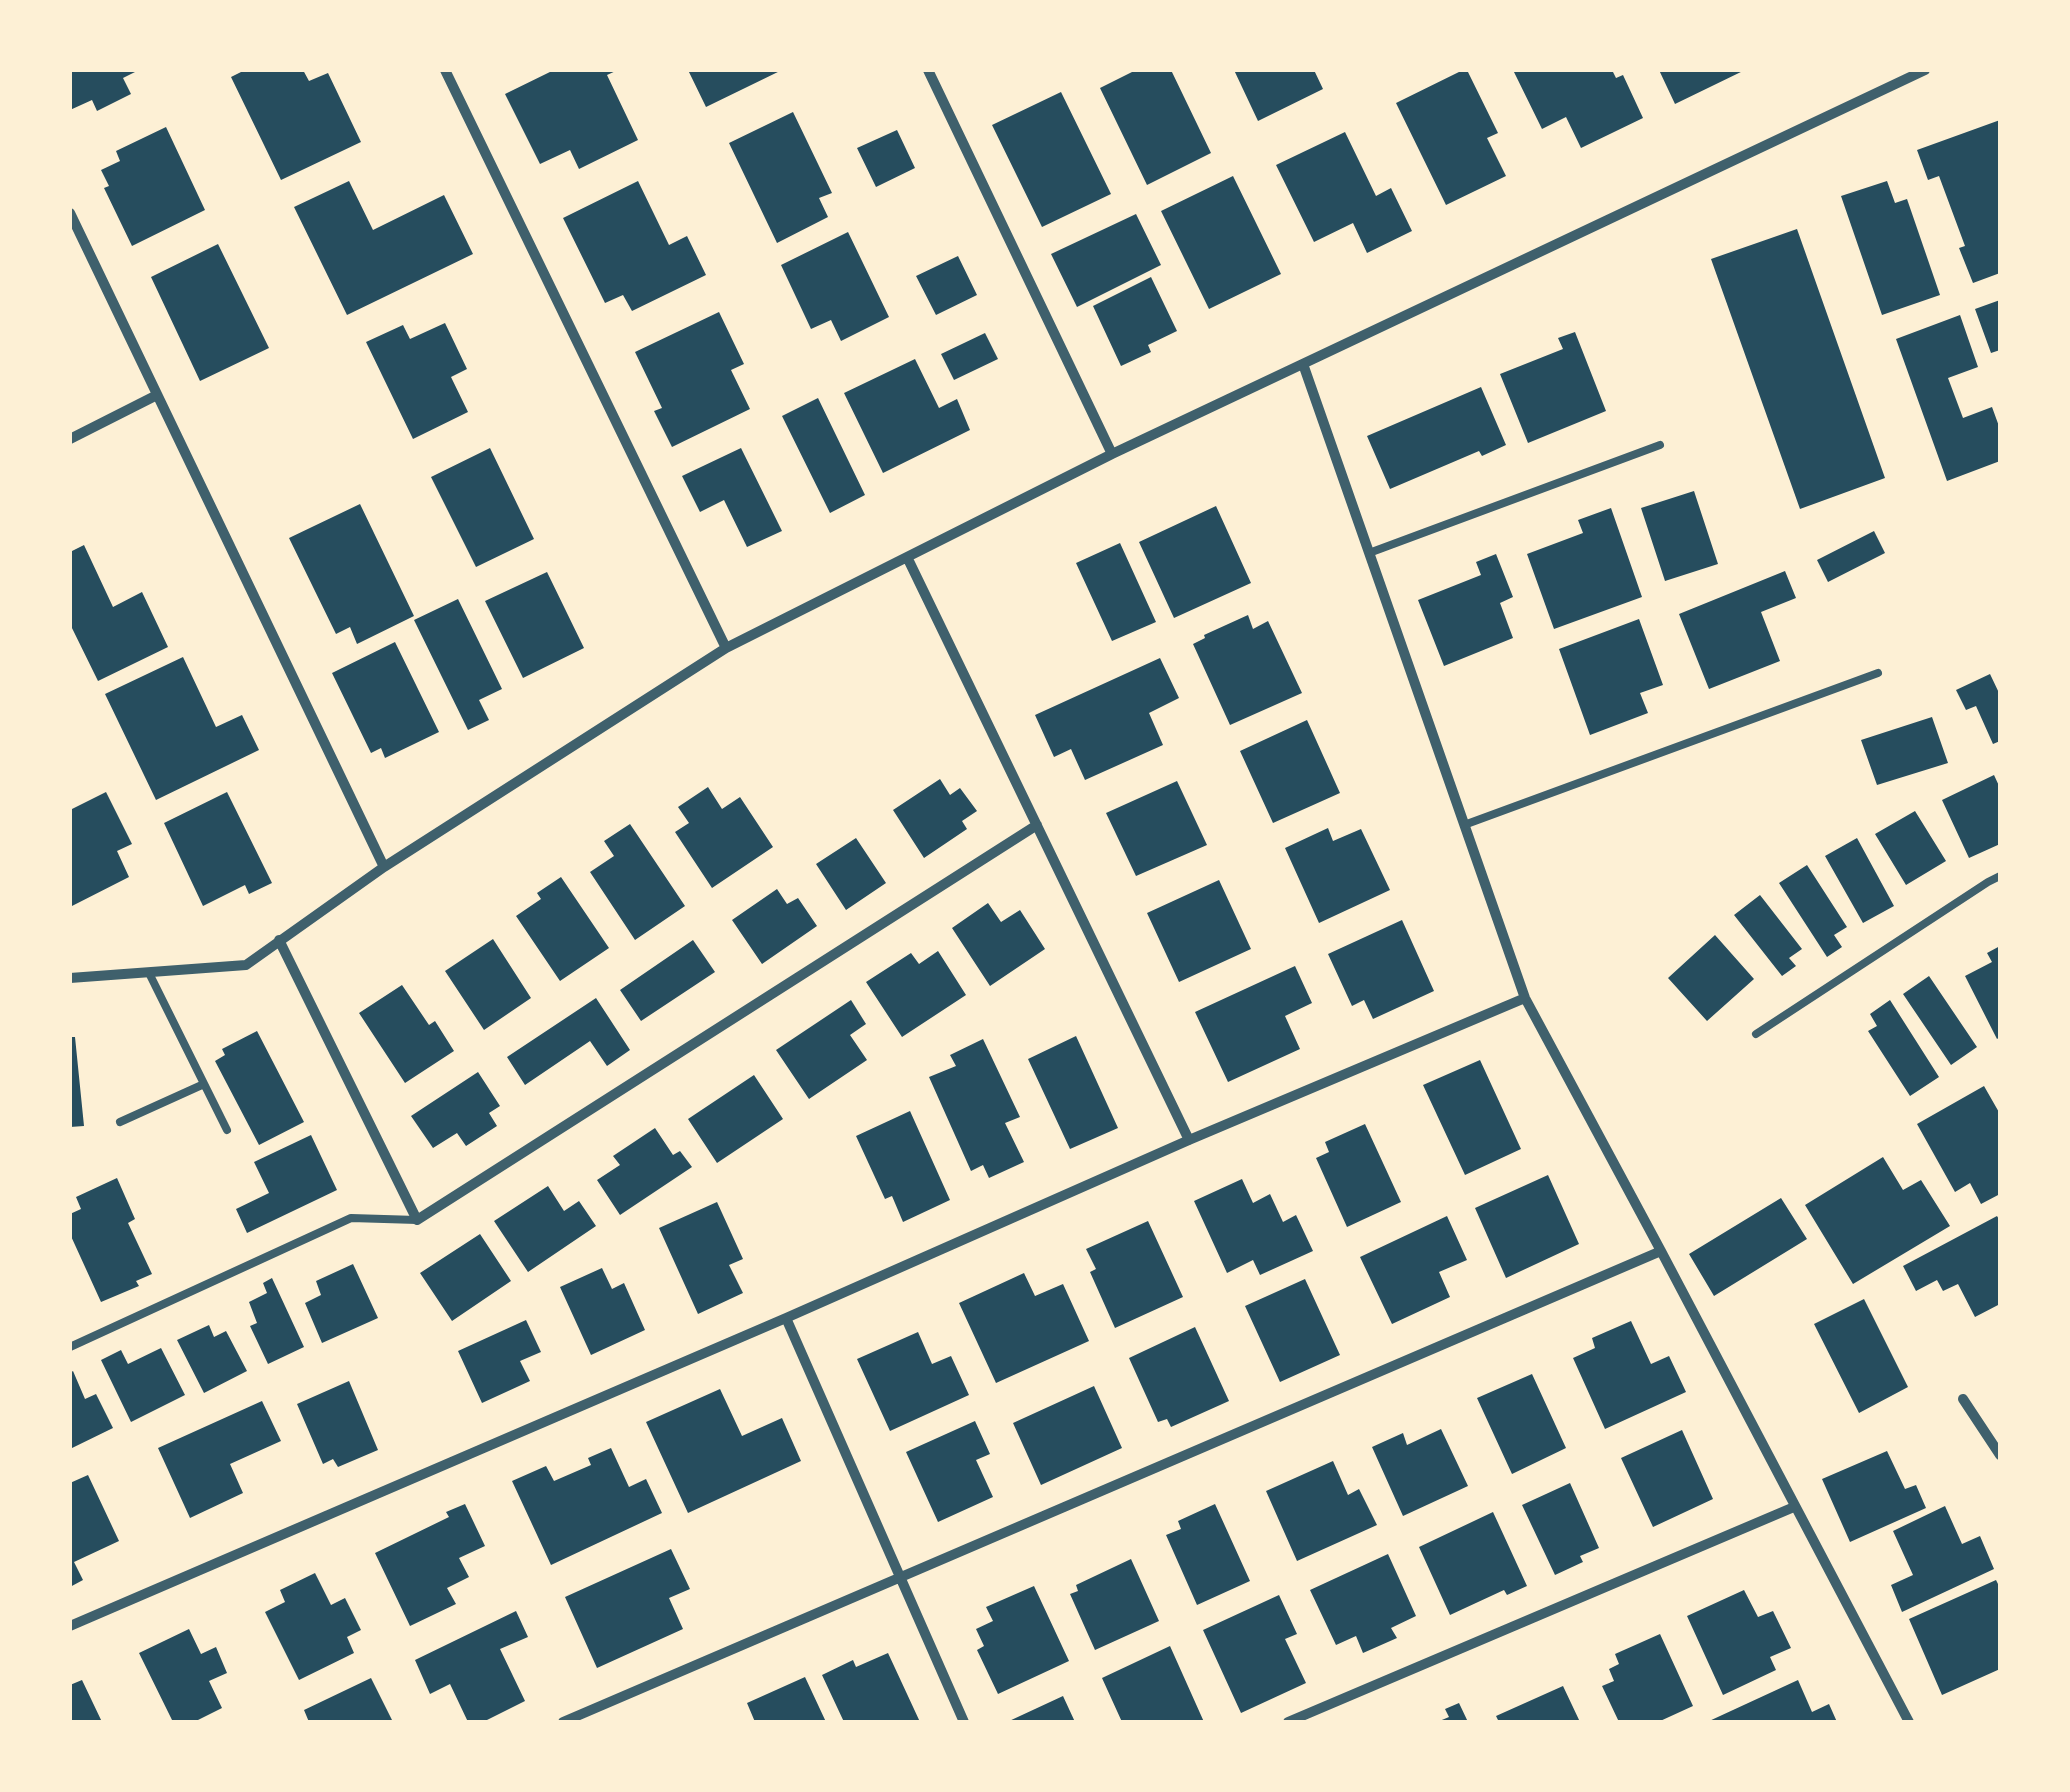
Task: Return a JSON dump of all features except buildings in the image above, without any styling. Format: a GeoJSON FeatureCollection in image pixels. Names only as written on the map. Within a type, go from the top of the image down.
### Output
{"type":"FeatureCollection","features":[{"type":"Feature","properties":{"kind":"street"},"geometry":{"type":"LineString","coordinates":[[445,70],[726,648]]}},
{"type":"Feature","properties":{"kind":"street"},"geometry":{"type":"LineString","coordinates":[[928,70],[1112,454]]}},
{"type":"Feature","properties":{"kind":"street"},"geometry":{"type":"LineString","coordinates":[[70,978],[246,965],[384,868],[726,648],[1112,454],[1926,70]]}},
{"type":"Feature","properties":{"kind":"street"},"geometry":{"type":"LineString","coordinates":[[70,213],[384,868]]}},
{"type":"Feature","properties":{"kind":"street"},"geometry":{"type":"LineString","coordinates":[[1304,364],[1525,998],[1909,1722]]}},
{"type":"Feature","properties":{"kind":"street"},"geometry":{"type":"LineString","coordinates":[[70,439],[157,395]]}},
{"type":"Feature","properties":{"kind":"street"},"geometry":{"type":"LineString","coordinates":[[908,557],[1190,1140]]}},
{"type":"Feature","properties":{"kind":"street"},"geometry":{"type":"LineString","coordinates":[[279,940],[417,1220],[1036,824]]}},
{"type":"Feature","properties":{"kind":"street"},"geometry":{"type":"LineString","coordinates":[[70,1626],[1525,998]]}},
{"type":"Feature","properties":{"kind":"street"},"geometry":{"type":"LineString","coordinates":[[563,1722],[1661,1251]]}},
{"type":"Feature","properties":{"kind":"street"},"geometry":{"type":"LineString","coordinates":[[786,1318],[964,1722]]}},
{"type":"Feature","properties":{"kind":"street"},"geometry":{"type":"LineString","coordinates":[[1963,1399],[2000,1455]]}},
{"type":"Feature","properties":{"kind":"street"},"geometry":{"type":"LineString","coordinates":[[1288,1722],[1794,1507]]}},
{"type":"Feature","properties":{"kind":"lane"},"geometry":{"type":"LineString","coordinates":[[1370,553],[1660,444]]}},
{"type":"Feature","properties":{"kind":"lane"},"geometry":{"type":"LineString","coordinates":[[1464,824],[1878,673]]}},
{"type":"Feature","properties":{"kind":"lane"},"geometry":{"type":"LineString","coordinates":[[1756,1034],[2000,876]]}},
{"type":"Feature","properties":{"kind":"lane"},"geometry":{"type":"LineString","coordinates":[[148,972],[227,1130]]}},
{"type":"Feature","properties":{"kind":"lane"},"geometry":{"type":"LineString","coordinates":[[120,1122],[204,1084]]}},
{"type":"Feature","properties":{"kind":"lane"},"geometry":{"type":"LineString","coordinates":[[70,1347],[352,1218],[417,1220]]}}]}
